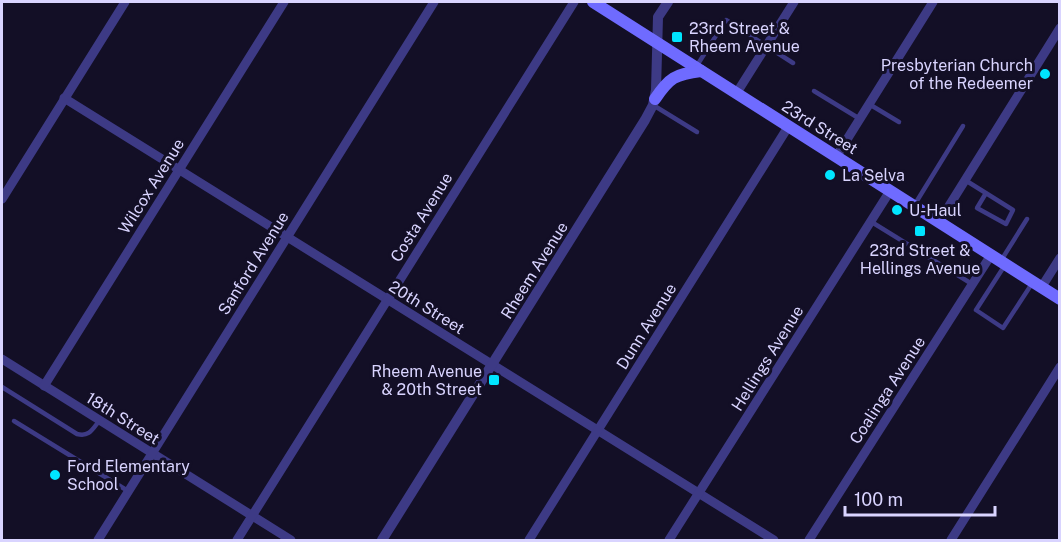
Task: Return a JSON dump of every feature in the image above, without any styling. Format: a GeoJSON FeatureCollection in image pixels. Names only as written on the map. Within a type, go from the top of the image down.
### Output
{"type":"FeatureCollection","features":[{"type":"Feature","properties":{"kind":"main road","name":"23rd Street"},"geometry":{"type":"LineString","coordinates":[[593,2],[1059,299]]}},
{"type":"Feature","properties":{"kind":"main road"},"geometry":{"type":"LineString","coordinates":[[654,102],[664,86],[676,76],[698,69]]}},
{"type":"Feature","properties":{"kind":"street","name":"Wilcox Avenue"},"geometry":{"type":"LineString","coordinates":[[44,386],[284,2]]}},
{"type":"Feature","properties":{"kind":"street","name":"Sanford Avenue"},"geometry":{"type":"LineString","coordinates":[[98,540],[434,2]]}},
{"type":"Feature","properties":{"kind":"street","name":"Costa Avenue"},"geometry":{"type":"LineString","coordinates":[[237,540],[574,2]]}},
{"type":"Feature","properties":{"kind":"street","name":"Rheem Avenue"},"geometry":{"type":"LineString","coordinates":[[382,540],[645,120],[654,102],[658,18],[668,2]]}},
{"type":"Feature","properties":{"kind":"street"},"geometry":{"type":"LineString","coordinates":[[736,93],[794,2]]}},
{"type":"Feature","properties":{"kind":"street"},"geometry":{"type":"LineString","coordinates":[[836,157],[933,2]]}},
{"type":"Feature","properties":{"kind":"street"},"geometry":{"type":"LineString","coordinates":[[2,199],[120,3]]}},
{"type":"Feature","properties":{"kind":"street"},"geometry":{"type":"LineString","coordinates":[[939,222],[1059,28]]}},
{"type":"Feature","properties":{"kind":"street","name":"20th Street"},"geometry":{"type":"LineString","coordinates":[[64,98],[774,540]]}},
{"type":"Feature","properties":{"kind":"street","name":"Dunn Avenue"},"geometry":{"type":"LineString","coordinates":[[529,540],[788,127]]}},
{"type":"Feature","properties":{"kind":"street","name":"Hellings Avenue"},"geometry":{"type":"LineString","coordinates":[[669,540],[890,191]]}},
{"type":"Feature","properties":{"kind":"street"},"geometry":{"type":"LineString","coordinates":[[1037,285],[1059,258]]}},
{"type":"Feature","properties":{"kind":"street","name":"Coalinga Avenue"},"geometry":{"type":"LineString","coordinates":[[809,540],[972,284],[999,261]]}},
{"type":"Feature","properties":{"kind":"street","name":"18th Street"},"geometry":{"type":"LineString","coordinates":[[2,360],[291,540]]}},
{"type":"Feature","properties":{"kind":"street"},"geometry":{"type":"LineString","coordinates":[[951,540],[1059,370]]}},
{"type":"Feature","properties":{"kind":"lane"},"geometry":{"type":"LineString","coordinates":[[698,69],[726,20],[793,63]]}},
{"type":"Feature","properties":{"kind":"lane"},"geometry":{"type":"LineString","coordinates":[[814,91],[860,119]]}},
{"type":"Feature","properties":{"kind":"lane"},"geometry":{"type":"LineString","coordinates":[[654,102],[698,132]]}},
{"type":"Feature","properties":{"kind":"lane"},"geometry":{"type":"LineString","coordinates":[[869,104],[899,122]]}},
{"type":"Feature","properties":{"kind":"lane"},"geometry":{"type":"LineString","coordinates":[[914,207],[963,126]]}},
{"type":"Feature","properties":{"kind":"lane"},"geometry":{"type":"LineString","coordinates":[[965,180],[986,193],[1013,210],[1006,224],[977,208],[986,193]]}},
{"type":"Feature","properties":{"kind":"lane"},"geometry":{"type":"LineString","coordinates":[[1027,219],[999,261],[976,310],[1004,328],[1037,285]]}},
{"type":"Feature","properties":{"kind":"lane"},"geometry":{"type":"LineString","coordinates":[[870,221],[972,284]]}},
{"type":"Feature","properties":{"kind":"lane"},"geometry":{"type":"LineString","coordinates":[[2,387],[77,434],[89,434],[99,421]]}},
{"type":"Feature","properties":{"kind":"lane"},"geometry":{"type":"LineString","coordinates":[[14,421],[128,490]]}},
{"type":"Feature","properties":{"kind":"place","name":"23rd Street & Rheem Avenue"},"geometry":{"type":"Point","coordinates":[677,37]}},
{"type":"Feature","properties":{"kind":"place","name":"Presbyterian Church of the Redeemer"},"geometry":{"type":"Point","coordinates":[1045,74]}},
{"type":"Feature","properties":{"kind":"place","name":"La Selva"},"geometry":{"type":"Point","coordinates":[830,175]}},
{"type":"Feature","properties":{"kind":"place","name":"U-Haul"},"geometry":{"type":"Point","coordinates":[897,210]}},
{"type":"Feature","properties":{"kind":"place","name":"23rd Street & Hellings Avenue"},"geometry":{"type":"Point","coordinates":[920,231]}},
{"type":"Feature","properties":{"kind":"place","name":"Rheem Avenue & 20th Street"},"geometry":{"type":"Point","coordinates":[494,380]}},
{"type":"Feature","properties":{"kind":"place","name":"Ford Elementary School"},"geometry":{"type":"Point","coordinates":[55,475]}}]}
